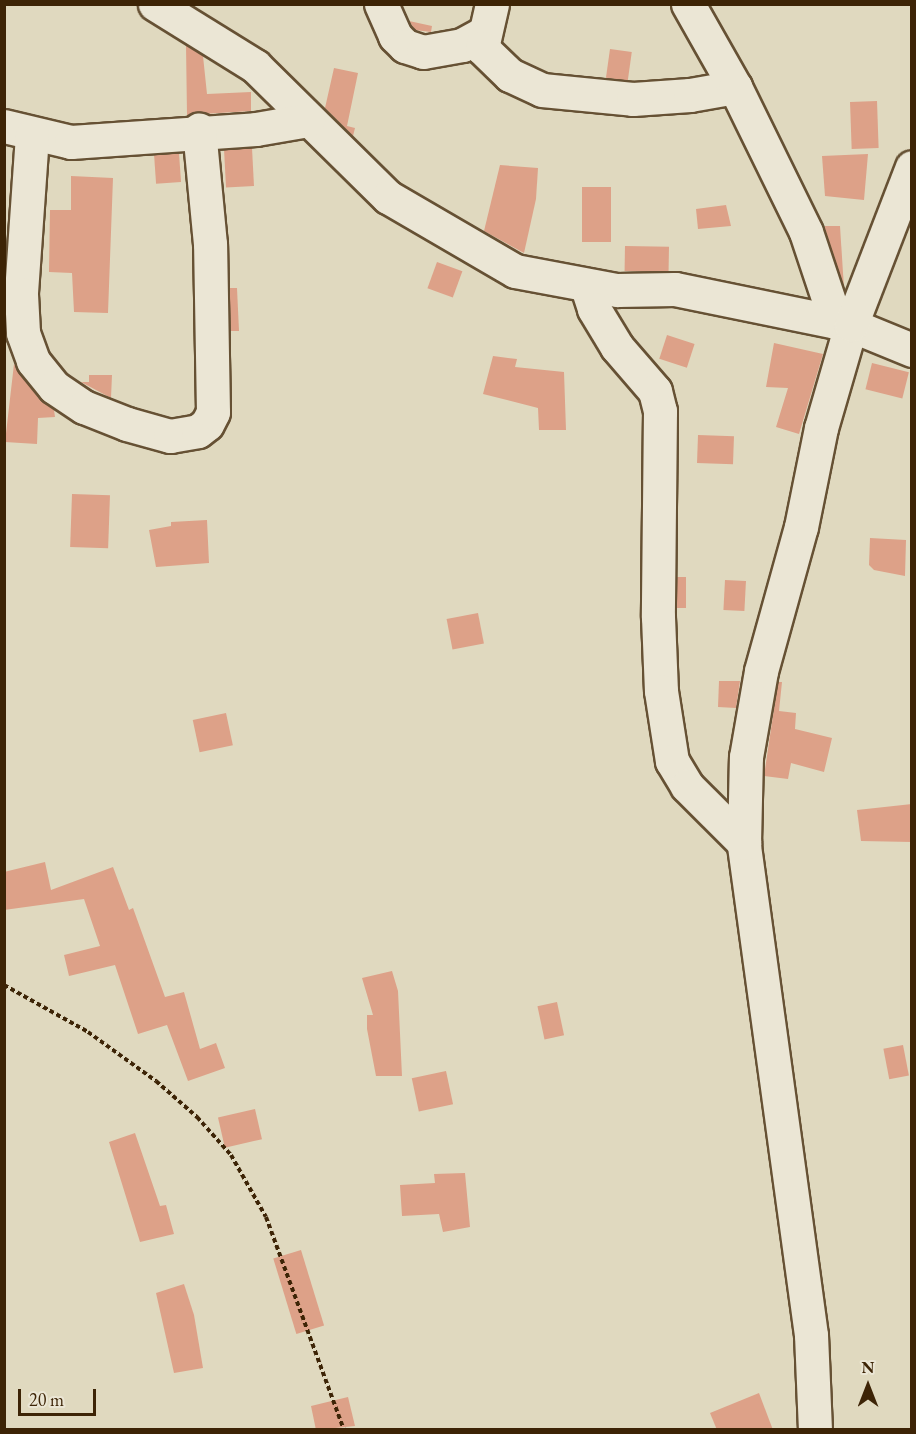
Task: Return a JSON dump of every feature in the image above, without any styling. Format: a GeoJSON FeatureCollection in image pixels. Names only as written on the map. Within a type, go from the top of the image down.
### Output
{"type":"FeatureCollection","features":[{"type":"Feature","properties":{"kind":"street"},"geometry":{"type":"LineString","coordinates":[[155,4],[255,66],[388,197],[515,271],[588,287],[675,289],[844,324],[912,350]]}},
{"type":"Feature","properties":{"kind":"street"},"geometry":{"type":"LineString","coordinates":[[381,4],[395,36],[405,45],[423,52],[462,45],[487,19]]}},
{"type":"Feature","properties":{"kind":"street"},"geometry":{"type":"LineString","coordinates":[[687,4],[735,87],[806,231],[844,324]]}},
{"type":"Feature","properties":{"kind":"street"},"geometry":{"type":"LineString","coordinates":[[487,19],[482,48],[488,56],[510,75],[542,90],[633,99],[690,96],[735,87]]}},
{"type":"Feature","properties":{"kind":"street"},"geometry":{"type":"LineString","coordinates":[[199,130],[210,244],[213,412],[207,424],[198,430],[170,436],[127,424],[84,407],[54,387],[33,361],[22,333],[18,131],[71,142],[199,130],[256,129],[308,120]]}},
{"type":"Feature","properties":{"kind":"street"},"geometry":{"type":"LineString","coordinates":[[814,1430],[811,1335],[744,843],[746,757],[761,671],[801,526],[844,324],[912,166]]}},
{"type":"Feature","properties":{"kind":"street"},"geometry":{"type":"LineString","coordinates":[[588,287],[594,309],[617,347],[655,391],[660,411],[658,617],[661,691],[672,761],[687,786],[744,843]]}},
{"type":"Feature","properties":{"kind":"path"},"geometry":{"type":"LineString","coordinates":[[4,985],[88,1032],[156,1082],[197,1117],[231,1155],[266,1217],[344,1430]]}},
{"type":"Feature","properties":{"kind":"building"},"geometry":{"type":"Polygon","coordinates":[[[409,21],[432,26],[431,32],[415,30],[409,21]]]}},
{"type":"Feature","properties":{"kind":"building"},"geometry":{"type":"Polygon","coordinates":[[[186,45],[203,56],[207,94],[251,92],[251,111],[187,115],[186,45]]]}},
{"type":"Feature","properties":{"kind":"building"},"geometry":{"type":"Polygon","coordinates":[[[610,49],[632,52],[628,81],[606,78],[610,49]]]}},
{"type":"Feature","properties":{"kind":"building"},"geometry":{"type":"Polygon","coordinates":[[[334,68],[358,73],[347,126],[355,128],[353,136],[325,108],[334,68]]]}},
{"type":"Feature","properties":{"kind":"building"},"geometry":{"type":"Polygon","coordinates":[[[877,101],[879,148],[852,149],[850,102],[877,101]]]}},
{"type":"Feature","properties":{"kind":"building"},"geometry":{"type":"Polygon","coordinates":[[[252,148],[254,186],[226,187],[224,149],[252,148]]]}},
{"type":"Feature","properties":{"kind":"building"},"geometry":{"type":"Polygon","coordinates":[[[179,153],[181,182],[156,184],[154,155],[179,153]]]}},
{"type":"Feature","properties":{"kind":"building"},"geometry":{"type":"Polygon","coordinates":[[[868,154],[864,200],[825,196],[822,156],[868,154]]]}},
{"type":"Feature","properties":{"kind":"building"},"geometry":{"type":"Polygon","coordinates":[[[500,165],[538,168],[536,199],[524,253],[484,231],[500,165]]]}},
{"type":"Feature","properties":{"kind":"building"},"geometry":{"type":"Polygon","coordinates":[[[71,176],[113,178],[108,313],[74,312],[72,273],[49,272],[50,210],[71,210],[71,176]]]}},
{"type":"Feature","properties":{"kind":"building"},"geometry":{"type":"Polygon","coordinates":[[[582,187],[611,187],[611,242],[582,242],[582,187]]]}},
{"type":"Feature","properties":{"kind":"building"},"geometry":{"type":"Polygon","coordinates":[[[726,205],[731,226],[698,229],[696,209],[726,205]]]}},
{"type":"Feature","properties":{"kind":"building"},"geometry":{"type":"Polygon","coordinates":[[[825,226],[840,226],[844,288],[825,229],[825,226]]]}},
{"type":"Feature","properties":{"kind":"building"},"geometry":{"type":"Polygon","coordinates":[[[625,246],[669,247],[669,272],[625,271],[625,246]]]}},
{"type":"Feature","properties":{"kind":"building"},"geometry":{"type":"Polygon","coordinates":[[[437,262],[462,271],[453,298],[427,288],[437,262]]]}},
{"type":"Feature","properties":{"kind":"building"},"geometry":{"type":"Polygon","coordinates":[[[230,288],[237,288],[239,331],[230,331],[230,288]]]}},
{"type":"Feature","properties":{"kind":"building"},"geometry":{"type":"Polygon","coordinates":[[[667,335],[695,344],[687,368],[659,359],[667,335]]]}},
{"type":"Feature","properties":{"kind":"building"},"geometry":{"type":"Polygon","coordinates":[[[774,343],[823,354],[799,434],[776,427],[788,388],[766,387],[774,343]]]}},
{"type":"Feature","properties":{"kind":"building"},"geometry":{"type":"Polygon","coordinates":[[[493,356],[517,359],[515,367],[564,372],[566,430],[539,430],[538,408],[483,394],[493,356]]]}},
{"type":"Feature","properties":{"kind":"building"},"geometry":{"type":"Polygon","coordinates":[[[872,363],[909,372],[902,398],[865,389],[872,363]]]}},
{"type":"Feature","properties":{"kind":"building"},"geometry":{"type":"Polygon","coordinates":[[[14,364],[39,399],[54,410],[55,417],[38,418],[37,444],[5,442],[14,364]]]}},
{"type":"Feature","properties":{"kind":"building"},"geometry":{"type":"Polygon","coordinates":[[[89,375],[112,375],[111,398],[81,382],[89,382],[89,375]]]}},
{"type":"Feature","properties":{"kind":"building"},"geometry":{"type":"Polygon","coordinates":[[[698,435],[734,436],[733,464],[697,463],[698,435]]]}},
{"type":"Feature","properties":{"kind":"building"},"geometry":{"type":"Polygon","coordinates":[[[72,494],[110,495],[108,548],[70,547],[72,494]]]}},
{"type":"Feature","properties":{"kind":"building"},"geometry":{"type":"Polygon","coordinates":[[[207,520],[209,563],[156,567],[149,530],[171,526],[171,522],[207,520]]]}},
{"type":"Feature","properties":{"kind":"building"},"geometry":{"type":"Polygon","coordinates":[[[870,538],[906,540],[905,576],[874,570],[869,565],[870,538]]]}},
{"type":"Feature","properties":{"kind":"building"},"geometry":{"type":"Polygon","coordinates":[[[677,577],[686,577],[686,608],[677,608],[677,577]]]}},
{"type":"Feature","properties":{"kind":"building"},"geometry":{"type":"Polygon","coordinates":[[[725,580],[746,581],[744,611],[723,610],[725,580]]]}},
{"type":"Feature","properties":{"kind":"building"},"geometry":{"type":"Polygon","coordinates":[[[478,613],[484,643],[453,650],[447,619],[478,613]]]}},
{"type":"Feature","properties":{"kind":"building"},"geometry":{"type":"Polygon","coordinates":[[[719,681],[740,681],[736,708],[718,707],[719,681]]]}},
{"type":"Feature","properties":{"kind":"building"},"geometry":{"type":"Polygon","coordinates":[[[778,682],[782,682],[779,711],[796,713],[795,729],[832,738],[824,772],[791,763],[788,779],[764,776],[778,682]]]}},
{"type":"Feature","properties":{"kind":"building"},"geometry":{"type":"Polygon","coordinates":[[[226,713],[233,745],[200,752],[193,720],[226,713]]]}},
{"type":"Feature","properties":{"kind":"building"},"geometry":{"type":"Polygon","coordinates":[[[912,804],[912,842],[861,841],[857,810],[912,804]]]}},
{"type":"Feature","properties":{"kind":"building"},"geometry":{"type":"Polygon","coordinates":[[[45,862],[51,890],[113,867],[129,910],[133,908],[165,997],[184,992],[200,1049],[216,1043],[225,1068],[188,1081],[167,1025],[138,1034],[115,965],[69,976],[64,955],[100,946],[84,899],[4,910],[4,872],[45,862]]]}},
{"type":"Feature","properties":{"kind":"building"},"geometry":{"type":"Polygon","coordinates":[[[392,971],[398,991],[402,1076],[376,1076],[367,1029],[367,1015],[373,1015],[362,978],[392,971]]]}},
{"type":"Feature","properties":{"kind":"building"},"geometry":{"type":"Polygon","coordinates":[[[557,1002],[564,1035],[545,1039],[537,1006],[557,1002]]]}},
{"type":"Feature","properties":{"kind":"building"},"geometry":{"type":"Polygon","coordinates":[[[903,1045],[909,1075],[889,1079],[883,1049],[903,1045]]]}},
{"type":"Feature","properties":{"kind":"building"},"geometry":{"type":"Polygon","coordinates":[[[446,1071],[453,1104],[419,1112],[412,1078],[446,1071]]]}},
{"type":"Feature","properties":{"kind":"building"},"geometry":{"type":"Polygon","coordinates":[[[255,1109],[262,1139],[225,1148],[218,1118],[255,1109]]]}},
{"type":"Feature","properties":{"kind":"building"},"geometry":{"type":"Polygon","coordinates":[[[135,1133],[160,1206],[166,1205],[174,1234],[140,1242],[109,1142],[135,1133]]]}},
{"type":"Feature","properties":{"kind":"building"},"geometry":{"type":"Polygon","coordinates":[[[465,1173],[470,1227],[443,1232],[439,1214],[402,1216],[400,1185],[435,1183],[434,1174],[465,1173]]]}},
{"type":"Feature","properties":{"kind":"building"},"geometry":{"type":"Polygon","coordinates":[[[301,1250],[324,1326],[296,1334],[273,1258],[301,1250]]]}},
{"type":"Feature","properties":{"kind":"building"},"geometry":{"type":"Polygon","coordinates":[[[184,1284],[194,1315],[203,1368],[174,1373],[156,1293],[184,1284]]]}},
{"type":"Feature","properties":{"kind":"building"},"geometry":{"type":"Polygon","coordinates":[[[759,1393],[773,1430],[717,1430],[710,1413],[759,1393]]]}},
{"type":"Feature","properties":{"kind":"building"},"geometry":{"type":"Polygon","coordinates":[[[348,1397],[355,1426],[316,1430],[311,1406],[348,1397]]]}}]}
